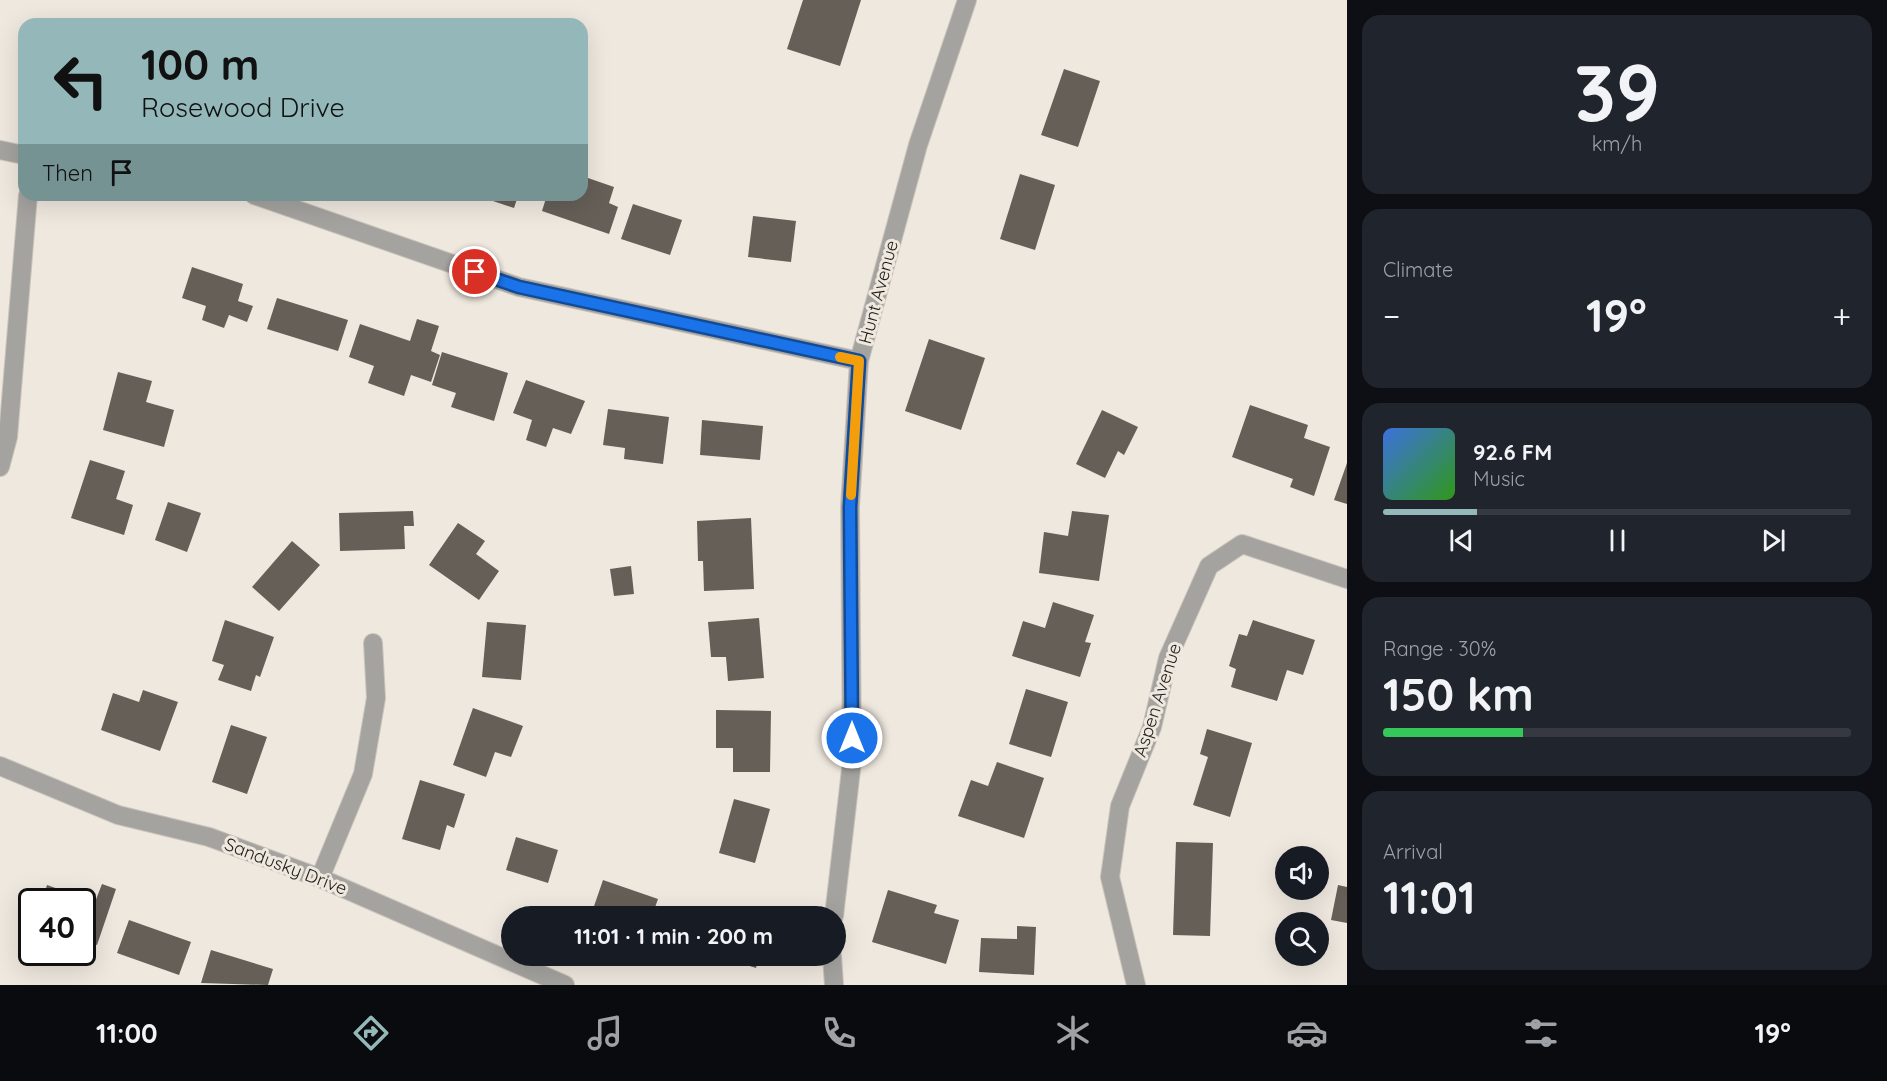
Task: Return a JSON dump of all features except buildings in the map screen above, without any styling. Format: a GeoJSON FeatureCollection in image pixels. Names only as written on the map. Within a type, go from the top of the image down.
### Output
{"type":"FeatureCollection","features":[{"type":"Feature","properties":{"kind":"street","name":"Hunt Avenue"},"geometry":{"type":"LineString","coordinates":[[835,906],[852,761],[850,507],[859,361],[918,145],[967,0]]}},
{"type":"Feature","properties":{"kind":"street"},"geometry":{"type":"LineString","coordinates":[[0,150],[18,154]]}},
{"type":"Feature","properties":{"kind":"street"},"geometry":{"type":"LineString","coordinates":[[0,467],[8,436],[28,201]]}},
{"type":"Feature","properties":{"kind":"street"},"geometry":{"type":"LineString","coordinates":[[271,201],[519,287],[859,361]]}},
{"type":"Feature","properties":{"kind":"street","name":"Aspen Avenue"},"geometry":{"type":"LineString","coordinates":[[1136,985],[1110,877],[1120,806],[1152,727],[1168,658],[1209,566],[1242,544],[1347,579]]}},
{"type":"Feature","properties":{"kind":"street"},"geometry":{"type":"LineString","coordinates":[[320,878],[363,774],[376,698],[373,643]]}},
{"type":"Feature","properties":{"kind":"street","name":"Sandusky Drive"},"geometry":{"type":"LineString","coordinates":[[0,766],[118,815],[209,837],[320,878],[565,985]]}},
{"type":"Feature","properties":{"kind":"street"},"geometry":{"type":"LineString","coordinates":[[833,966],[834,985]]}},
{"type":"Feature","properties":{"kind":"slow traffic"},"geometry":{"type":"LineString","coordinates":[[840,357],[859,361],[851,495]]}},
{"type":"Feature","properties":{"kind":"route"},"geometry":{"type":"LineString","coordinates":[[475,272],[519,287],[859,361],[850,507],[852,738]]}}]}
